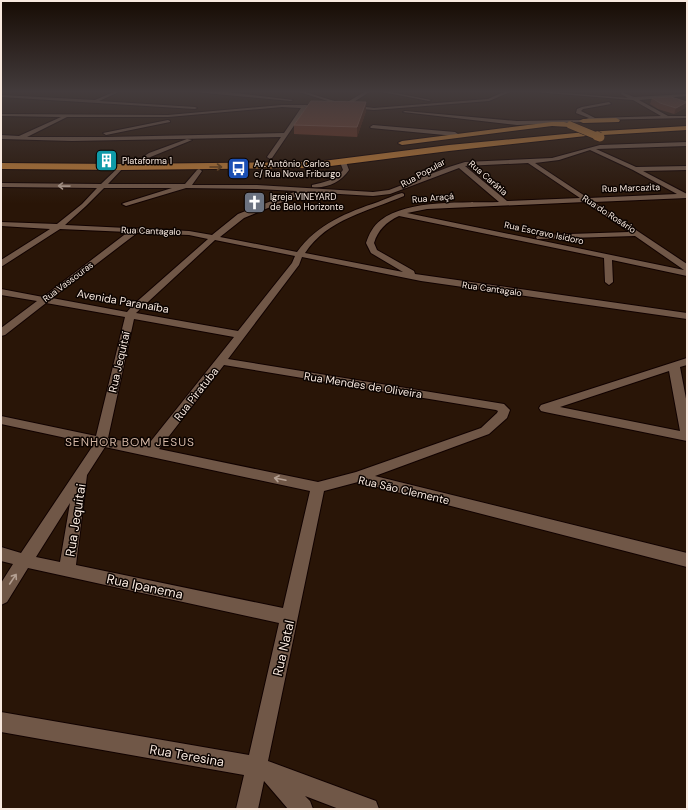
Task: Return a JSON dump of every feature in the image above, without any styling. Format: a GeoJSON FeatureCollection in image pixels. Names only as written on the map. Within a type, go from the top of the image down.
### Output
{"type":"FeatureCollection","features":[{"type":"Feature","properties":{"kind":"highway"},"geometry":{"type":"LineString","coordinates":[[393,145],[455,134],[515,129]]}},
{"type":"Feature","properties":{"kind":"highway"},"geometry":{"type":"LineString","coordinates":[[583,129],[600,144]]}},
{"type":"Feature","properties":{"kind":"highway"},"geometry":{"type":"LineString","coordinates":[[366,150],[473,137],[607,129]]}},
{"type":"Feature","properties":{"kind":"highway"},"geometry":{"type":"LineString","coordinates":[[1,166],[277,166],[343,162],[638,129]]}},
{"type":"Feature","properties":{"kind":"highway"},"geometry":{"type":"LineString","coordinates":[[570,147],[600,144]]}},
{"type":"Feature","properties":{"kind":"highway"},"geometry":{"type":"LineString","coordinates":[[414,153],[514,146],[553,146]]}},
{"type":"Feature","properties":{"kind":"highway"},"geometry":{"type":"LineString","coordinates":[[184,157],[289,156]]}},
{"type":"Feature","properties":{"kind":"highway"},"geometry":{"type":"LineString","coordinates":[[142,157],[169,157]]}},
{"type":"Feature","properties":{"kind":"highway"},"geometry":{"type":"LineString","coordinates":[[1,171],[39,166]]}},
{"type":"Feature","properties":{"kind":"street"},"geometry":{"type":"LineString","coordinates":[[18,138],[39,129]]}},
{"type":"Feature","properties":{"kind":"street"},"geometry":{"type":"LineString","coordinates":[[71,140],[128,129]]}},
{"type":"Feature","properties":{"kind":"street"},"geometry":{"type":"LineString","coordinates":[[270,157],[289,129]]}},
{"type":"Feature","properties":{"kind":"street"},"geometry":{"type":"LineString","coordinates":[[414,129],[455,134]]}},
{"type":"Feature","properties":{"kind":"street"},"geometry":{"type":"LineString","coordinates":[[1,137],[71,140],[198,136],[284,136]]}},
{"type":"Feature","properties":{"kind":"street"},"geometry":{"type":"LineString","coordinates":[[142,157],[198,136]]}},
{"type":"Feature","properties":{"kind":"street"},"geometry":{"type":"LineString","coordinates":[[600,144],[628,145]]}},
{"type":"Feature","properties":{"kind":"street"},"geometry":{"type":"LineString","coordinates":[[600,144],[634,169],[686,196]]}},
{"type":"Feature","properties":{"kind":"street","name":"Rua Popular"},"geometry":{"type":"LineString","coordinates":[[298,255],[302,248],[329,224],[356,211],[400,196],[437,178],[439,175],[438,173],[460,165],[560,159],[600,144],[687,144]]}},
{"type":"Feature","properties":{"kind":"street"},"geometry":{"type":"LineString","coordinates":[[570,147],[577,150],[575,154]]}},
{"type":"Feature","properties":{"kind":"street","name":"Rua do Rosário"},"geometry":{"type":"LineString","coordinates":[[530,161],[687,268]]}},
{"type":"Feature","properties":{"kind":"street"},"geometry":{"type":"LineString","coordinates":[[283,188],[320,186],[328,183],[344,173],[346,170],[343,162]]}},
{"type":"Feature","properties":{"kind":"street","name":"Rua Carátia"},"geometry":{"type":"LineString","coordinates":[[460,165],[504,203]]}},
{"type":"Feature","properties":{"kind":"street"},"geometry":{"type":"LineString","coordinates":[[1,264],[58,227],[84,205],[121,167]]}},
{"type":"Feature","properties":{"kind":"street"},"geometry":{"type":"LineString","coordinates":[[634,169],[687,168]]}},
{"type":"Feature","properties":{"kind":"street"},"geometry":{"type":"LineString","coordinates":[[126,204],[188,186],[199,171]]}},
{"type":"Feature","properties":{"kind":"street"},"geometry":{"type":"LineString","coordinates":[[1,185],[283,188],[354,194],[390,192],[438,173]]}},
{"type":"Feature","properties":{"kind":"street","name":"Rua Jequitaí"},"geometry":{"type":"LineString","coordinates":[[1,597],[82,470],[101,443],[130,315],[136,307],[227,226],[253,210],[306,190]]}},
{"type":"Feature","properties":{"kind":"street","name":"Rua Marcazita"},"geometry":{"type":"LineString","coordinates":[[504,203],[686,196]]}},
{"type":"Feature","properties":{"kind":"street","name":"Rua Araçá"},"geometry":{"type":"LineString","coordinates":[[421,278],[374,251],[370,243],[374,230],[387,219],[411,209],[427,206],[504,203]]}},
{"type":"Feature","properties":{"kind":"street","name":"Rua Escravo Isidoro"},"geometry":{"type":"LineString","coordinates":[[398,214],[687,273]]}},
{"type":"Feature","properties":{"kind":"street","name":"Rua Cantagalo"},"geometry":{"type":"LineString","coordinates":[[1,224],[176,232],[421,278],[687,316]]}},
{"type":"Feature","properties":{"kind":"street","name":"Rua Vassouras"},"geometry":{"type":"LineString","coordinates":[[1,333],[135,231]]}},
{"type":"Feature","properties":{"kind":"street"},"geometry":{"type":"LineString","coordinates":[[521,238],[638,234]]}},
{"type":"Feature","properties":{"kind":"street"},"geometry":{"type":"LineString","coordinates":[[241,335],[296,263],[298,255]]}},
{"type":"Feature","properties":{"kind":"street"},"geometry":{"type":"LineString","coordinates":[[608,256],[609,282]]}},
{"type":"Feature","properties":{"kind":"street","name":"Avenida Paranaíba"},"geometry":{"type":"LineString","coordinates":[[1,292],[241,335]]}},
{"type":"Feature","properties":{"kind":"street","name":"Rua Piratuba"},"geometry":{"type":"LineString","coordinates":[[150,451],[241,335]]}},
{"type":"Feature","properties":{"kind":"street","name":"Rua Mendes de Oliveira"},"geometry":{"type":"LineString","coordinates":[[221,361],[500,407],[504,410],[503,415],[485,432],[358,477]]}},
{"type":"Feature","properties":{"kind":"street"},"geometry":{"type":"LineString","coordinates":[[674,366],[687,437],[545,408],[687,361]]}},
{"type":"Feature","properties":{"kind":"street","name":"Rua São Clemente"},"geometry":{"type":"LineString","coordinates":[[1,420],[101,443],[150,451],[318,487],[358,477],[687,560]]}},
{"type":"Feature","properties":{"kind":"street","name":"Rua Jequitai"},"geometry":{"type":"LineString","coordinates":[[67,570],[82,470]]}},
{"type":"Feature","properties":{"kind":"street","name":"Rua Natal"},"geometry":{"type":"LineString","coordinates":[[247,809],[263,771],[290,617],[318,487]]}},
{"type":"Feature","properties":{"kind":"street","name":"Rua Ipanema"},"geometry":{"type":"LineString","coordinates":[[1,554],[25,561],[290,617]]}},
{"type":"Feature","properties":{"kind":"street","name":"Rua Teresina"},"geometry":{"type":"LineString","coordinates":[[1,722],[263,771],[368,809]]}},
{"type":"Feature","properties":{"kind":"street"},"geometry":{"type":"LineString","coordinates":[[263,771],[302,809]]}},
{"type":"Feature","properties":{"kind":"place","name":"Plataforma 1"},"geometry":{"type":"Point","coordinates":[107,161]}},
{"type":"Feature","properties":{"kind":"place","name":"Av. Antônio Carlos c/ Rua Nova Friburgo"},"geometry":{"type":"Point","coordinates":[238,169]}},
{"type":"Feature","properties":{"kind":"place","name":"Igreja VINEYARD de Belo Horizonte"},"geometry":{"type":"Point","coordinates":[254,202]}},
{"type":"Feature","properties":{"kind":"district","name":"SENHOR BOM JESUS"},"geometry":{"type":"Point","coordinates":[130,442]}}]}
